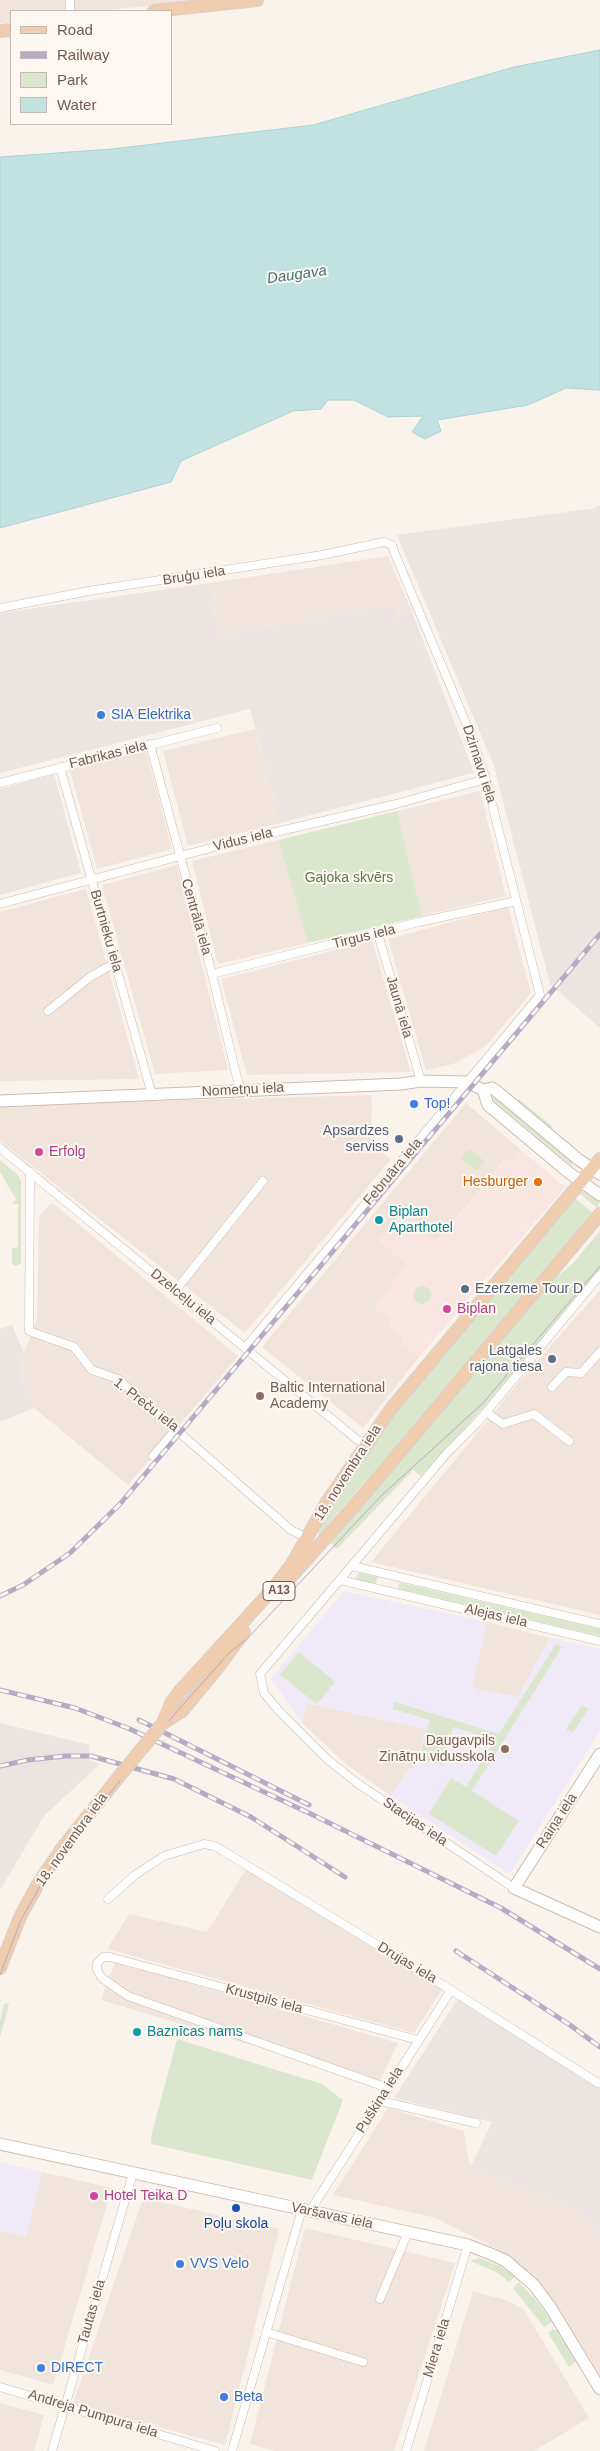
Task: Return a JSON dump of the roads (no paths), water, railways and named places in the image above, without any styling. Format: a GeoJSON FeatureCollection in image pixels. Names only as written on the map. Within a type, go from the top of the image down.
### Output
{"type":"FeatureCollection","features":[{"type":"Feature","properties":{"kind":"main road"},"geometry":{"type":"LineString","coordinates":[[163,10],[257,0]]}},
{"type":"Feature","properties":{"kind":"main road","name":"18. novembra iela"},"geometry":{"type":"LineString","coordinates":[[0,1968],[20,1917],[38,1884],[63,1847],[163,1723],[171,1703],[179,1692],[272,1590],[307,1538],[327,1502],[390,1410],[581,1182],[597,1167]]}},
{"type":"Feature","properties":{"kind":"main road","name":"18. novembra iela"},"geometry":{"type":"LineString","coordinates":[[163,1723],[182,1711],[262,1610],[362,1497],[600,1214]]}},
{"type":"Feature","properties":{"kind":"street","name":"Bruģu iela"},"geometry":{"type":"LineString","coordinates":[[0,608],[89,591],[312,556],[384,542],[388,544]]}},
{"type":"Feature","properties":{"kind":"street","name":"Dzirnavu iela"},"geometry":{"type":"LineString","coordinates":[[388,544],[392,546],[454,694],[486,779],[540,995]]}},
{"type":"Feature","properties":{"kind":"street","name":"Fabrikas iela"},"geometry":{"type":"LineString","coordinates":[[0,783],[217,728]]}},
{"type":"Feature","properties":{"kind":"street","name":"Centrālā iela"},"geometry":{"type":"LineString","coordinates":[[150,744],[212,974],[240,1090]]}},
{"type":"Feature","properties":{"kind":"street","name":"Burtnieku iela"},"geometry":{"type":"LineString","coordinates":[[60,767],[152,1095]]}},
{"type":"Feature","properties":{"kind":"street","name":"Vidus iela"},"geometry":{"type":"LineString","coordinates":[[0,904],[179,856],[396,804],[486,779]]}},
{"type":"Feature","properties":{"kind":"street","name":"Tirgus iela"},"geometry":{"type":"LineString","coordinates":[[212,974],[378,934],[419,922],[516,901]]}},
{"type":"Feature","properties":{"kind":"street","name":"Jaunā iela"},"geometry":{"type":"LineString","coordinates":[[378,934],[421,1081]]}},
{"type":"Feature","properties":{"kind":"street"},"geometry":{"type":"LineString","coordinates":[[48,1011],[90,977],[115,963]]}},
{"type":"Feature","properties":{"kind":"street","name":"Februāra iela"},"geometry":{"type":"LineString","coordinates":[[245,1348],[540,995]]}},
{"type":"Feature","properties":{"kind":"street","name":"Nometņu iela"},"geometry":{"type":"LineString","coordinates":[[0,1101],[401,1084],[421,1081],[468,1082],[483,1090],[492,1088],[500,1092],[597,1167]]}},
{"type":"Feature","properties":{"kind":"street"},"geometry":{"type":"LineString","coordinates":[[483,1090],[488,1104],[581,1182],[600,1195]]}},
{"type":"Feature","properties":{"kind":"street","name":"Dzelceļu iela"},"geometry":{"type":"LineString","coordinates":[[0,1148],[365,1446]]}},
{"type":"Feature","properties":{"kind":"street","name":"1. Preču iela"},"geometry":{"type":"LineString","coordinates":[[30,1172],[29,1331],[74,1347],[92,1370],[118,1379],[291,1530],[307,1538]]}},
{"type":"Feature","properties":{"kind":"street"},"geometry":{"type":"LineString","coordinates":[[175,1291],[263,1181]]}},
{"type":"Feature","properties":{"kind":"street"},"geometry":{"type":"LineString","coordinates":[[340,1580],[448,1452],[486,1412],[600,1276]]}},
{"type":"Feature","properties":{"kind":"street"},"geometry":{"type":"LineString","coordinates":[[552,1387],[566,1372],[582,1373],[600,1352]]}},
{"type":"Feature","properties":{"kind":"street"},"geometry":{"type":"LineString","coordinates":[[486,1412],[503,1424],[534,1414],[570,1441]]}},
{"type":"Feature","properties":{"kind":"street"},"geometry":{"type":"LineString","coordinates":[[153,1456],[176,1429]]}},
{"type":"Feature","properties":{"kind":"street","name":"Alejas iela"},"geometry":{"type":"LineString","coordinates":[[352,1566],[600,1624]]}},
{"type":"Feature","properties":{"kind":"street"},"geometry":{"type":"LineString","coordinates":[[392,1592],[395,1576]]}},
{"type":"Feature","properties":{"kind":"street","name":"Alejas iela"},"geometry":{"type":"LineString","coordinates":[[340,1580],[600,1640]]}},
{"type":"Feature","properties":{"kind":"street","name":"Stacijas iela"},"geometry":{"type":"LineString","coordinates":[[340,1580],[263,1670],[260,1680],[264,1692],[279,1711],[327,1759],[357,1783],[514,1888],[600,1927]]}},
{"type":"Feature","properties":{"kind":"street","name":"Raiņa iela"},"geometry":{"type":"LineString","coordinates":[[514,1888],[600,1754]]}},
{"type":"Feature","properties":{"kind":"street","name":"Drujas iela"},"geometry":{"type":"LineString","coordinates":[[108,1899],[135,1875],[164,1856],[204,1844],[215,1846],[451,1990],[598,2083]]}},
{"type":"Feature","properties":{"kind":"street","name":"Krustpils iela"},"geometry":{"type":"LineString","coordinates":[[388,2088],[128,1996],[102,1978],[97,1970],[97,1963],[103,1957],[110,1957],[418,2040]]}},
{"type":"Feature","properties":{"kind":"street","name":"Puškina iela"},"geometry":{"type":"LineString","coordinates":[[232,2451],[266,2332],[306,2210],[380,2101],[451,1990]]}},
{"type":"Feature","properties":{"kind":"street"},"geometry":{"type":"LineString","coordinates":[[380,2101],[476,2122]]}},
{"type":"Feature","properties":{"kind":"street","name":"Varšavas iela"},"geometry":{"type":"LineString","coordinates":[[0,2144],[468,2245],[506,2261],[534,2285],[551,2308],[600,2388]]}},
{"type":"Feature","properties":{"kind":"street","name":"Tautas iela"},"geometry":{"type":"LineString","coordinates":[[52,2451],[133,2173]]}},
{"type":"Feature","properties":{"kind":"street"},"geometry":{"type":"LineString","coordinates":[[380,2299],[408,2232]]}},
{"type":"Feature","properties":{"kind":"street","name":"Miera iela"},"geometry":{"type":"LineString","coordinates":[[406,2451],[468,2245]]}},
{"type":"Feature","properties":{"kind":"street"},"geometry":{"type":"LineString","coordinates":[[266,2332],[363,2362]]}},
{"type":"Feature","properties":{"kind":"street","name":"Andreja Pumpura iela"},"geometry":{"type":"LineString","coordinates":[[0,2387],[215,2451]]}},
{"type":"Feature","properties":{"kind":"water","name":"Daugava"},"geometry":{"type":"Polygon","coordinates":[[[600,50],[600,390],[566,388],[528,405],[437,420],[441,431],[425,439],[412,432],[423,416],[388,417],[354,400],[328,400],[321,409],[293,411],[181,461],[171,482],[0,528],[0,157],[112,149],[313,125],[514,67],[600,50]]]}},
{"type":"Feature","properties":{"kind":"tram line"},"geometry":{"type":"LineString","coordinates":[[0,1975],[21,1920],[52,1865],[165,1725],[230,1652],[246,1640],[380,1497],[483,1403],[600,1266]]}},
{"type":"Feature","properties":{"kind":"railway"},"geometry":{"type":"LineString","coordinates":[[0,1596],[23,1585],[70,1553],[120,1504],[600,934]]}},
{"type":"Feature","properties":{"kind":"railway"},"geometry":{"type":"LineString","coordinates":[[0,1690],[75,1708],[130,1729],[311,1814],[501,1908],[600,1969]]}},
{"type":"Feature","properties":{"kind":"railway"},"geometry":{"type":"LineString","coordinates":[[139,1720],[309,1805]]}},
{"type":"Feature","properties":{"kind":"railway"},"geometry":{"type":"LineString","coordinates":[[0,1766],[28,1760],[65,1756],[91,1756],[174,1779],[251,1817],[345,1877]]}},
{"type":"Feature","properties":{"kind":"railway"},"geometry":{"type":"LineString","coordinates":[[456,1951],[570,2025],[600,2047]]}},
{"type":"Feature","properties":{"kind":"place","name":"SIA Elektrika"},"geometry":{"type":"Point","coordinates":[101,715]}},
{"type":"Feature","properties":{"kind":"place","name":"Top!"},"geometry":{"type":"Point","coordinates":[414,1104]}},
{"type":"Feature","properties":{"kind":"place","name":"Apsardzes serviss"},"geometry":{"type":"Point","coordinates":[399,1139]}},
{"type":"Feature","properties":{"kind":"place","name":"Erfolg"},"geometry":{"type":"Point","coordinates":[39,1152]}},
{"type":"Feature","properties":{"kind":"place","name":"Hesburger"},"geometry":{"type":"Point","coordinates":[538,1182]}},
{"type":"Feature","properties":{"kind":"place","name":"Biplan Aparthotel"},"geometry":{"type":"Point","coordinates":[379,1220]}},
{"type":"Feature","properties":{"kind":"place","name":"Ezerzeme Tour D"},"geometry":{"type":"Point","coordinates":[465,1289]}},
{"type":"Feature","properties":{"kind":"place","name":"Biplan"},"geometry":{"type":"Point","coordinates":[447,1309]}},
{"type":"Feature","properties":{"kind":"place","name":"Latgales rajona tiesa"},"geometry":{"type":"Point","coordinates":[552,1359]}},
{"type":"Feature","properties":{"kind":"place","name":"Baltic International Academy"},"geometry":{"type":"Point","coordinates":[260,1396]}},
{"type":"Feature","properties":{"kind":"place","name":"Daugavpils Zinātņu vidusskola"},"geometry":{"type":"Point","coordinates":[505,1749]}},
{"type":"Feature","properties":{"kind":"place","name":"Baznīcas nams"},"geometry":{"type":"Point","coordinates":[137,2032]}},
{"type":"Feature","properties":{"kind":"place","name":"Hotel Teika D"},"geometry":{"type":"Point","coordinates":[94,2196]}},
{"type":"Feature","properties":{"kind":"place","name":"Poļu skola"},"geometry":{"type":"Point","coordinates":[236,2208]}},
{"type":"Feature","properties":{"kind":"place","name":"VVS Velo"},"geometry":{"type":"Point","coordinates":[180,2264]}},
{"type":"Feature","properties":{"kind":"place","name":"DIRECT"},"geometry":{"type":"Point","coordinates":[41,2368]}},
{"type":"Feature","properties":{"kind":"place","name":"Beta"},"geometry":{"type":"Point","coordinates":[224,2397]}},
{"type":"Feature","properties":{"kind":"park label","name":"Gajoka skvērs"},"geometry":{"type":"Point","coordinates":[349,878]}}]}
